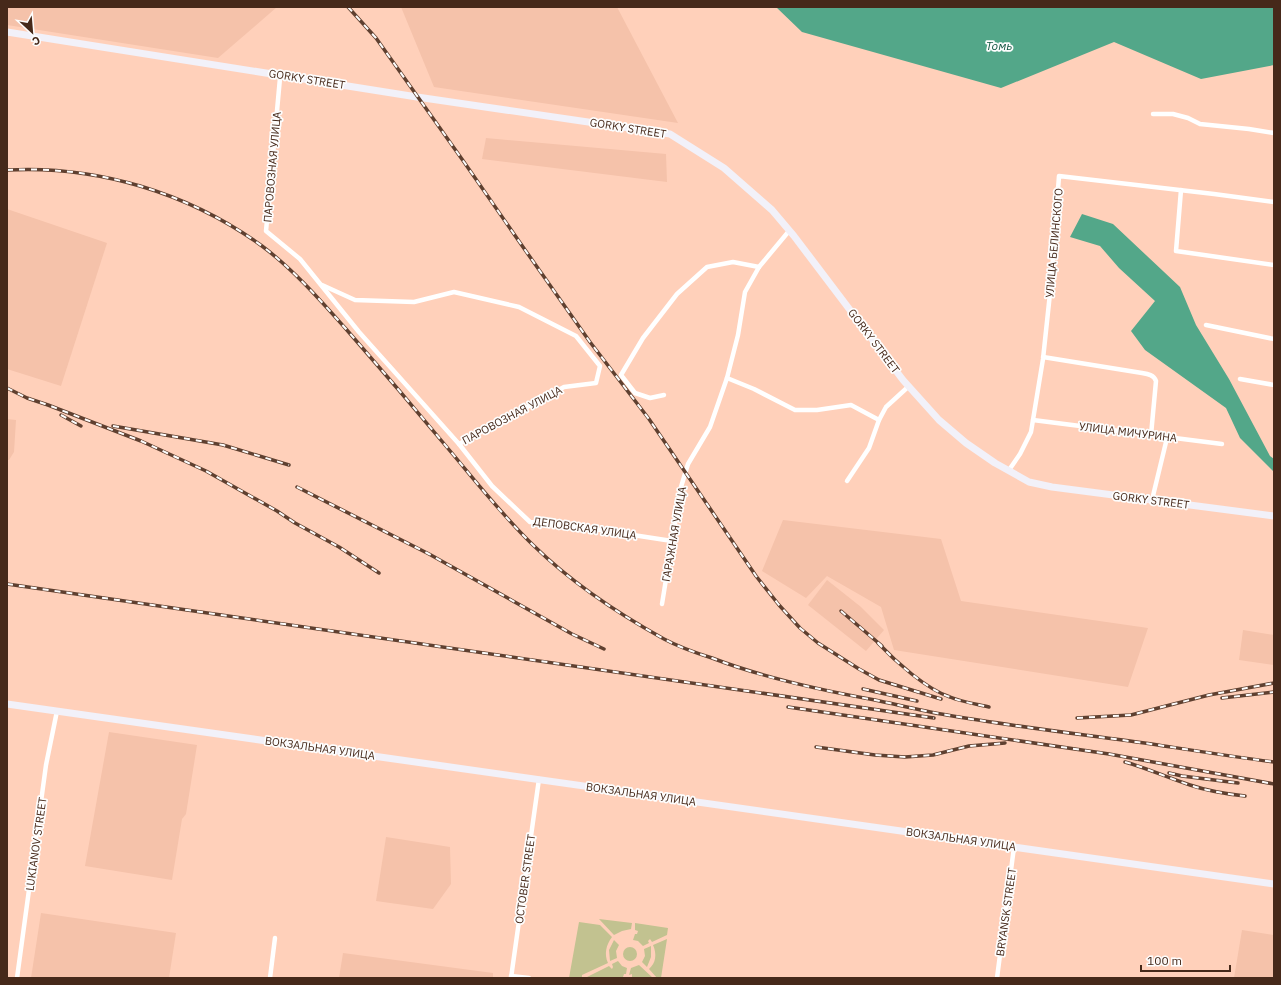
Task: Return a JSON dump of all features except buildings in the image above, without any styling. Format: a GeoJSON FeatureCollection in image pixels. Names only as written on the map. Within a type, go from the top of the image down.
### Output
{"type":"FeatureCollection","features":[{"type":"Feature","properties":{"kind":"main road","name":"GORKY STREET"},"geometry":{"type":"LineString","coordinates":[[7,32],[417,97],[670,134],[724,168],[772,210],[909,386],[939,420],[966,443],[995,463],[1029,482],[1052,487],[1274,516]]}},
{"type":"Feature","properties":{"kind":"main road","name":"ВОКЗАЛЬНАЯ УЛИЦА"},"geometry":{"type":"LineString","coordinates":[[7,704],[1274,884]]}},
{"type":"Feature","properties":{"kind":"street","name":"ПАРОВОЗНАЯ УЛИЦА"},"geometry":{"type":"LineString","coordinates":[[282,75],[280,78],[266,230],[300,259],[321,285],[359,332],[459,444],[564,387],[596,383],[600,366],[576,336],[519,307],[454,292],[414,302],[355,300],[321,285]]}},
{"type":"Feature","properties":{"kind":"street"},"geometry":{"type":"LineString","coordinates":[[1153,114],[1173,114],[1188,118],[1200,124],[1274,133]]}},
{"type":"Feature","properties":{"kind":"street","name":"УЛИЦА БЕЛИНСКОГО"},"geometry":{"type":"LineString","coordinates":[[1009,470],[1020,454],[1031,432],[1043,358],[1051,284],[1059,176],[1274,202]]}},
{"type":"Feature","properties":{"kind":"street"},"geometry":{"type":"LineString","coordinates":[[1181,190],[1176,251],[1274,265]]}},
{"type":"Feature","properties":{"kind":"street"},"geometry":{"type":"LineString","coordinates":[[789,231],[759,267],[745,292],[738,335],[727,378],[754,389],[795,410],[818,410],[851,405],[879,420]]}},
{"type":"Feature","properties":{"kind":"street"},"geometry":{"type":"LineString","coordinates":[[664,395],[650,398],[635,393],[621,374],[643,338],[677,294],[707,267],[733,262],[759,267]]}},
{"type":"Feature","properties":{"kind":"street"},"geometry":{"type":"LineString","coordinates":[[1206,325],[1274,340]]}},
{"type":"Feature","properties":{"kind":"street"},"geometry":{"type":"LineString","coordinates":[[1043,358],[1152,375],[1156,381],[1151,435]]}},
{"type":"Feature","properties":{"kind":"street","name":"ГАРАЖНАЯ УЛИЦА"},"geometry":{"type":"LineString","coordinates":[[662,604],[682,487],[688,464],[710,427],[727,378]]}},
{"type":"Feature","properties":{"kind":"street"},"geometry":{"type":"LineString","coordinates":[[1240,379],[1274,385]]}},
{"type":"Feature","properties":{"kind":"street"},"geometry":{"type":"LineString","coordinates":[[847,481],[869,448],[879,420],[886,407],[909,386]]}},
{"type":"Feature","properties":{"kind":"street","name":"УЛИЦА МИЧУРИНА"},"geometry":{"type":"LineString","coordinates":[[1033,420],[1222,444]]}},
{"type":"Feature","properties":{"kind":"street"},"geometry":{"type":"LineString","coordinates":[[1152,500],[1167,438]]}},
{"type":"Feature","properties":{"kind":"street","name":"ДЕПОВСКАЯ УЛИЦА"},"geometry":{"type":"LineString","coordinates":[[459,444],[492,486],[530,522],[581,527],[672,541]]}},
{"type":"Feature","properties":{"kind":"street","name":"LUKIANOV STREET"},"geometry":{"type":"LineString","coordinates":[[17,978],[46,765],[57,711]]}},
{"type":"Feature","properties":{"kind":"street","name":"OCTOBER STREET"},"geometry":{"type":"LineString","coordinates":[[511,977],[539,779]]}},
{"type":"Feature","properties":{"kind":"street","name":"BRYANSK STREET"},"geometry":{"type":"LineString","coordinates":[[997,978],[1014,847]]}},
{"type":"Feature","properties":{"kind":"street"},"geometry":{"type":"LineString","coordinates":[[270,978],[275,938]]}},
{"type":"Feature","properties":{"kind":"street"},"geometry":{"type":"LineString","coordinates":[[511,977],[529,978]]}},
{"type":"Feature","properties":{"kind":"shaded area"},"geometry":{"type":"Polygon","coordinates":[[[7,7],[277,7],[218,58],[7,25],[7,7]]]}},
{"type":"Feature","properties":{"kind":"shaded area"},"geometry":{"type":"Polygon","coordinates":[[[401,7],[617,7],[678,123],[434,87],[401,7]]]}},
{"type":"Feature","properties":{"kind":"shaded area"},"geometry":{"type":"Polygon","coordinates":[[[486,138],[666,154],[667,182],[482,159],[486,138]]]}},
{"type":"Feature","properties":{"kind":"shaded area"},"geometry":{"type":"Polygon","coordinates":[[[7,209],[107,243],[61,386],[7,369],[7,209]]]}},
{"type":"Feature","properties":{"kind":"shaded area"},"geometry":{"type":"Polygon","coordinates":[[[7,419],[16,420],[14,452],[9,460],[7,460],[7,419]]]}},
{"type":"Feature","properties":{"kind":"shaded area"},"geometry":{"type":"Polygon","coordinates":[[[783,520],[941,539],[961,601],[1148,628],[1128,687],[894,650],[881,607],[827,576],[806,598],[762,571],[783,520]]]}},
{"type":"Feature","properties":{"kind":"shaded area"},"geometry":{"type":"Polygon","coordinates":[[[827,580],[861,607],[884,630],[866,651],[808,605],[827,580]]]}},
{"type":"Feature","properties":{"kind":"shaded area"},"geometry":{"type":"Polygon","coordinates":[[[1243,630],[1274,635],[1274,665],[1239,660],[1243,630]]]}},
{"type":"Feature","properties":{"kind":"shaded area"},"geometry":{"type":"Polygon","coordinates":[[[109,732],[197,745],[186,814],[182,819],[172,880],[85,866],[109,732]]]}},
{"type":"Feature","properties":{"kind":"shaded area"},"geometry":{"type":"Polygon","coordinates":[[[386,837],[450,847],[451,884],[433,909],[376,901],[386,837]]]}},
{"type":"Feature","properties":{"kind":"shaded area"},"geometry":{"type":"Polygon","coordinates":[[[41,913],[176,933],[169,978],[31,978],[41,913]]]}},
{"type":"Feature","properties":{"kind":"shaded area"},"geometry":{"type":"Polygon","coordinates":[[[599,919],[632,923],[631,929],[614,935],[599,919]]]}},
{"type":"Feature","properties":{"kind":"shaded area"},"geometry":{"type":"Polygon","coordinates":[[[579,922],[600,925],[612,937],[606,950],[608,963],[582,975],[582,978],[569,978],[579,922]]]}},
{"type":"Feature","properties":{"kind":"shaded area"},"geometry":{"type":"Polygon","coordinates":[[[635,923],[668,928],[667,935],[652,942],[650,939],[648,941],[649,943],[643,946],[638,941],[633,940],[638,931],[635,930],[635,923]]]}},
{"type":"Feature","properties":{"kind":"shaded area"},"geometry":{"type":"Polygon","coordinates":[[[1242,930],[1274,935],[1274,978],[1234,978],[1242,930]]]}},
{"type":"Feature","properties":{"kind":"shaded area"},"geometry":{"type":"Polygon","coordinates":[[[667,939],[661,978],[657,978],[649,969],[655,958],[653,945],[667,939]]]}},
{"type":"Feature","properties":{"kind":"shaded area"},"geometry":{"type":"Polygon","coordinates":[[[614,940],[619,945],[616,951],[617,958],[610,961],[609,950],[614,940]]]}},
{"type":"Feature","properties":{"kind":"shaded area"},"geometry":{"type":"Polygon","coordinates":[[[651,946],[651,957],[647,967],[642,962],[645,956],[644,949],[651,946]]]}},
{"type":"Feature","properties":{"kind":"shaded area"},"geometry":{"type":"Polygon","coordinates":[[[630,947],[635,949],[637,954],[635,959],[630,961],[625,959],[623,954],[625,949],[630,947]]]}},
{"type":"Feature","properties":{"kind":"shaded area"},"geometry":{"type":"Polygon","coordinates":[[[343,953],[493,973],[493,978],[339,978],[343,953]]]}},
{"type":"Feature","properties":{"kind":"shaded area"},"geometry":{"type":"Polygon","coordinates":[[[618,961],[622,966],[627,968],[626,974],[624,974],[623,977],[626,978],[585,978],[609,966],[612,969],[612,964],[618,961]]]}},
{"type":"Feature","properties":{"kind":"shaded area"},"geometry":{"type":"Polygon","coordinates":[[[639,965],[653,978],[632,978],[632,974],[629,975],[631,968],[639,965]]]}},
{"type":"Feature","properties":{"kind":"water","name":"Томь"},"geometry":{"type":"Polygon","coordinates":[[[776,7],[1274,7],[1274,65],[1201,79],[1114,42],[1001,88],[802,32],[776,7]]]}},
{"type":"Feature","properties":{"kind":"water"},"geometry":{"type":"Polygon","coordinates":[[[1082,214],[1113,224],[1180,287],[1196,325],[1229,379],[1270,456],[1274,459],[1274,472],[1240,438],[1226,408],[1145,350],[1131,331],[1155,301],[1119,268],[1100,246],[1070,237],[1082,214]]]}},
{"type":"Feature","properties":{"kind":"railway"},"geometry":{"type":"LineString","coordinates":[[348,7],[376,38],[590,342],[649,419],[756,576],[779,605],[800,628],[818,643],[859,669],[879,680],[941,699]]}},
{"type":"Feature","properties":{"kind":"railway"},"geometry":{"type":"LineString","coordinates":[[7,170],[75,172],[141,186],[173,197],[204,211],[234,227],[262,246],[296,275],[346,329],[490,499],[533,545],[579,585],[629,619],[670,642],[688,650],[752,672],[813,688],[929,712],[1274,762]]}},
{"type":"Feature","properties":{"kind":"railway"},"geometry":{"type":"LineString","coordinates":[[7,388],[27,398],[141,441],[206,471],[339,547],[379,573]]}},
{"type":"Feature","properties":{"kind":"railway"},"geometry":{"type":"LineString","coordinates":[[61,415],[81,426]]}},
{"type":"Feature","properties":{"kind":"railway"},"geometry":{"type":"LineString","coordinates":[[113,426],[223,445],[289,465]]}},
{"type":"Feature","properties":{"kind":"railway"},"geometry":{"type":"LineString","coordinates":[[297,487],[429,554],[572,634],[604,649]]}},
{"type":"Feature","properties":{"kind":"railway"},"geometry":{"type":"LineString","coordinates":[[7,584],[934,718]]}},
{"type":"Feature","properties":{"kind":"railway"},"geometry":{"type":"LineString","coordinates":[[841,611],[882,646]]}},
{"type":"Feature","properties":{"kind":"railway"},"geometry":{"type":"LineString","coordinates":[[878,643],[902,666],[931,688],[964,702],[989,707]]}},
{"type":"Feature","properties":{"kind":"railway"},"geometry":{"type":"LineString","coordinates":[[1077,718],[1131,715],[1209,695],[1274,683]]}},
{"type":"Feature","properties":{"kind":"railway"},"geometry":{"type":"LineString","coordinates":[[863,689],[917,701]]}},
{"type":"Feature","properties":{"kind":"railway"},"geometry":{"type":"LineString","coordinates":[[1222,698],[1274,692]]}},
{"type":"Feature","properties":{"kind":"railway"},"geometry":{"type":"LineString","coordinates":[[788,707],[1109,754],[1274,784]]}},
{"type":"Feature","properties":{"kind":"railway"},"geometry":{"type":"LineString","coordinates":[[816,747],[875,755],[905,757],[933,755],[969,746],[1005,743]]}},
{"type":"Feature","properties":{"kind":"railway"},"geometry":{"type":"LineString","coordinates":[[1125,762],[1197,787],[1217,792],[1245,796]]}},
{"type":"Feature","properties":{"kind":"railway"},"geometry":{"type":"LineString","coordinates":[[1169,773],[1238,783]]}}]}
